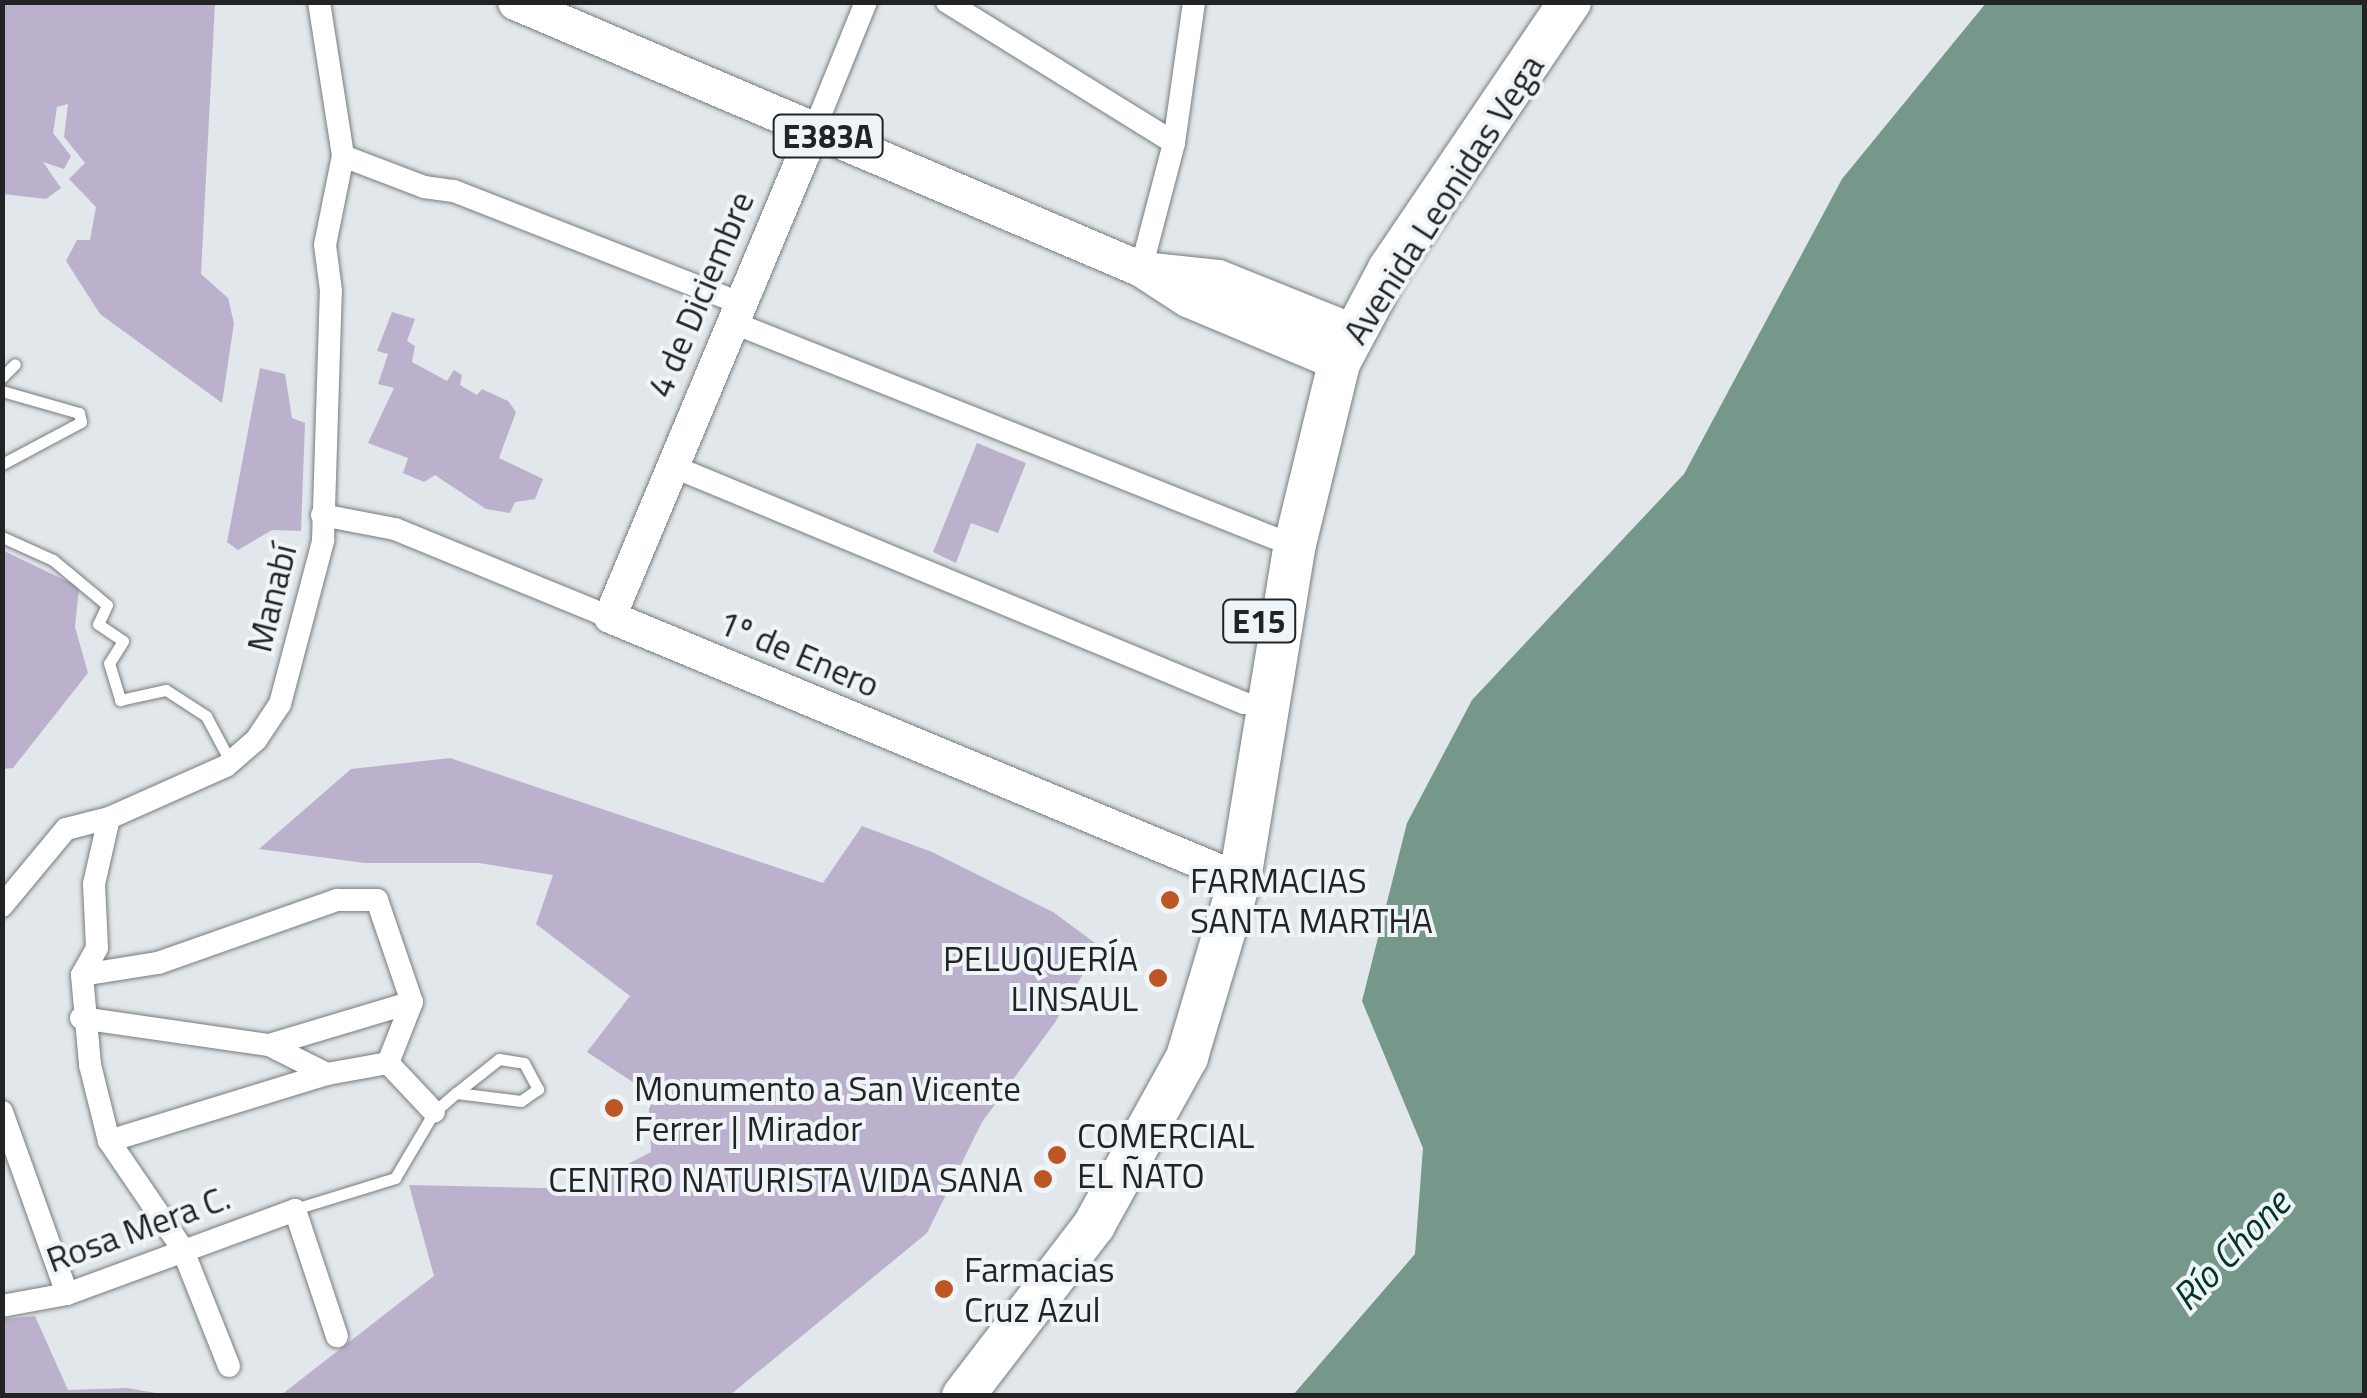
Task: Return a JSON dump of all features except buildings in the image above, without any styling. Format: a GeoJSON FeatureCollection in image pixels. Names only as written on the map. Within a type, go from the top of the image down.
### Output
{"type":"FeatureCollection","features":[{"type":"Feature","properties":{"kind":"highway","name":"Avenida Leonidas Vega"},"geometry":{"type":"LineString","coordinates":[[934,1396],[1052,1252],[1112,1155],[1166,1048],[1230,876],[1244,703],[1274,538],[1334,342],[1535,2]]}},
{"type":"Feature","properties":{"kind":"highway","name":"Avenida Leonidas Vega"},"geometry":{"type":"LineString","coordinates":[[962,1396],[1067,1264],[1167,1102],[1230,876],[1334,342],[1570,2]]}},
{"type":"Feature","properties":{"kind":"main road","name":"E383A"},"geometry":{"type":"LineString","coordinates":[[514,2],[1141,269],[1218,277],[1334,342]]}},
{"type":"Feature","properties":{"kind":"street"},"geometry":{"type":"LineString","coordinates":[[319,2],[343,156],[424,186],[454,191],[1274,538]]}},
{"type":"Feature","properties":{"kind":"street","name":"4 de Diciembre"},"geometry":{"type":"LineString","coordinates":[[610,617],[733,312],[866,2]]}},
{"type":"Feature","properties":{"kind":"street"},"geometry":{"type":"LineString","coordinates":[[947,2],[1174,143]]}},
{"type":"Feature","properties":{"kind":"street"},"geometry":{"type":"LineString","coordinates":[[1141,269],[1174,143],[1194,2]]}},
{"type":"Feature","properties":{"kind":"street","name":"Manabí"},"geometry":{"type":"LineString","coordinates":[[2,906],[66,830],[109,818],[230,762],[256,740],[280,704],[323,541],[332,291],[325,245],[343,156]]}},
{"type":"Feature","properties":{"kind":"street"},"geometry":{"type":"LineString","coordinates":[[672,466],[1244,703]]}},
{"type":"Feature","properties":{"kind":"street","name":"1º de Enero"},"geometry":{"type":"LineString","coordinates":[[322,515],[396,529],[1230,876]]}},
{"type":"Feature","properties":{"kind":"street"},"geometry":{"type":"LineString","coordinates":[[109,818],[94,884],[97,948],[82,975],[81,1018],[109,1141],[182,1248],[229,1366]]}},
{"type":"Feature","properties":{"kind":"street"},"geometry":{"type":"LineString","coordinates":[[82,975],[158,963],[357,896],[377,900],[412,1002],[388,1063]]}},
{"type":"Feature","properties":{"kind":"street"},"geometry":{"type":"LineString","coordinates":[[269,1045],[412,1002]]}},
{"type":"Feature","properties":{"kind":"street"},"geometry":{"type":"LineString","coordinates":[[81,1018],[269,1045],[328,1074]]}},
{"type":"Feature","properties":{"kind":"street"},"geometry":{"type":"LineString","coordinates":[[319,1029],[328,1074]]}},
{"type":"Feature","properties":{"kind":"street"},"geometry":{"type":"LineString","coordinates":[[109,1141],[328,1074],[388,1063]]}},
{"type":"Feature","properties":{"kind":"street"},"geometry":{"type":"LineString","coordinates":[[388,1063],[434,1112]]}},
{"type":"Feature","properties":{"kind":"street"},"geometry":{"type":"LineString","coordinates":[[2,1112],[67,1294]]}},
{"type":"Feature","properties":{"kind":"street"},"geometry":{"type":"LineString","coordinates":[[295,1210],[336,1336]]}},
{"type":"Feature","properties":{"kind":"street","name":"Rosa Mera C."},"geometry":{"type":"LineString","coordinates":[[2,1306],[67,1294],[182,1248],[295,1210]]}},
{"type":"Feature","properties":{"kind":"lane"},"geometry":{"type":"LineString","coordinates":[[2,377],[15,364]]}},
{"type":"Feature","properties":{"kind":"lane"},"geometry":{"type":"LineString","coordinates":[[2,391],[79,413],[81,422],[2,464]]}},
{"type":"Feature","properties":{"kind":"lane"},"geometry":{"type":"LineString","coordinates":[[2,538],[53,560],[107,605],[98,624],[123,640],[110,663],[120,700],[166,690],[206,716],[230,762]]}},
{"type":"Feature","properties":{"kind":"lane"},"geometry":{"type":"LineString","coordinates":[[295,1210],[394,1178],[434,1112],[456,1094],[499,1059],[524,1063],[538,1089],[520,1100],[456,1094]]}},
{"type":"Feature","properties":{"kind":"shaded area"},"geometry":{"type":"Polygon","coordinates":[[[2,3],[215,3],[201,274],[228,298],[234,323],[222,403],[100,314],[66,261],[77,240],[90,240],[96,207],[69,179],[85,163],[64,137],[68,104],[57,107],[53,133],[71,156],[64,169],[43,162],[61,188],[46,199],[3,194],[2,3]]]}},
{"type":"Feature","properties":{"kind":"shaded area"},"geometry":{"type":"Polygon","coordinates":[[[392,312],[415,319],[407,341],[415,346],[412,362],[447,381],[454,370],[462,375],[460,385],[477,395],[482,389],[508,401],[516,412],[499,458],[543,479],[535,499],[515,502],[510,513],[486,509],[435,475],[424,482],[403,473],[408,458],[368,443],[394,388],[378,384],[388,354],[377,351],[392,312]]]}},
{"type":"Feature","properties":{"kind":"shaded area"},"geometry":{"type":"Polygon","coordinates":[[[260,368],[285,374],[292,418],[305,423],[301,531],[272,530],[238,550],[227,542],[260,368]]]}},
{"type":"Feature","properties":{"kind":"shaded area"},"geometry":{"type":"Polygon","coordinates":[[[977,443],[1026,463],[998,533],[971,523],[956,563],[933,552],[977,443]]]}},
{"type":"Feature","properties":{"kind":"shaded area"},"geometry":{"type":"Polygon","coordinates":[[[2,550],[79,587],[75,627],[88,673],[13,768],[3,769],[2,550]]]}},
{"type":"Feature","properties":{"kind":"shaded area"},"geometry":{"type":"Polygon","coordinates":[[[450,758],[823,883],[862,826],[932,852],[1053,912],[1099,946],[1056,1021],[982,1122],[927,1233],[730,1395],[281,1395],[434,1276],[409,1185],[580,1189],[651,1152],[648,1092],[587,1052],[630,996],[536,924],[553,875],[479,863],[365,863],[259,849],[351,769],[450,758]]]}},
{"type":"Feature","properties":{"kind":"shaded area"},"geometry":{"type":"Polygon","coordinates":[[[35,1316],[68,1390],[127,1388],[167,1395],[3,1395],[3,1319],[35,1316]]]}},
{"type":"Feature","properties":{"kind":"water","name":"Río Chone"},"geometry":{"type":"Polygon","coordinates":[[[1986,3],[2364,3],[2364,1395],[1293,1395],[1415,1254],[1423,1148],[1362,1001],[1407,823],[1472,700],[1684,474],[1842,179],[1986,3]]]}},
{"type":"Feature","properties":{"kind":"place","name":"FARMACIAS SANTA MARTHA"},"geometry":{"type":"Point","coordinates":[1170,900]}},
{"type":"Feature","properties":{"kind":"place","name":"PELUQUERÍA LINSAUL"},"geometry":{"type":"Point","coordinates":[1158,978]}},
{"type":"Feature","properties":{"kind":"place","name":"Monumento a San Vicente Ferrer | Mirador"},"geometry":{"type":"Point","coordinates":[614,1108]}},
{"type":"Feature","properties":{"kind":"place","name":"COMERCIAL EL ÑATO"},"geometry":{"type":"Point","coordinates":[1057,1155]}},
{"type":"Feature","properties":{"kind":"place","name":"CENTRO NATURISTA VIDA SANA"},"geometry":{"type":"Point","coordinates":[1043,1179]}},
{"type":"Feature","properties":{"kind":"place","name":"Farmacias Cruz Azul"},"geometry":{"type":"Point","coordinates":[944,1289]}}]}
